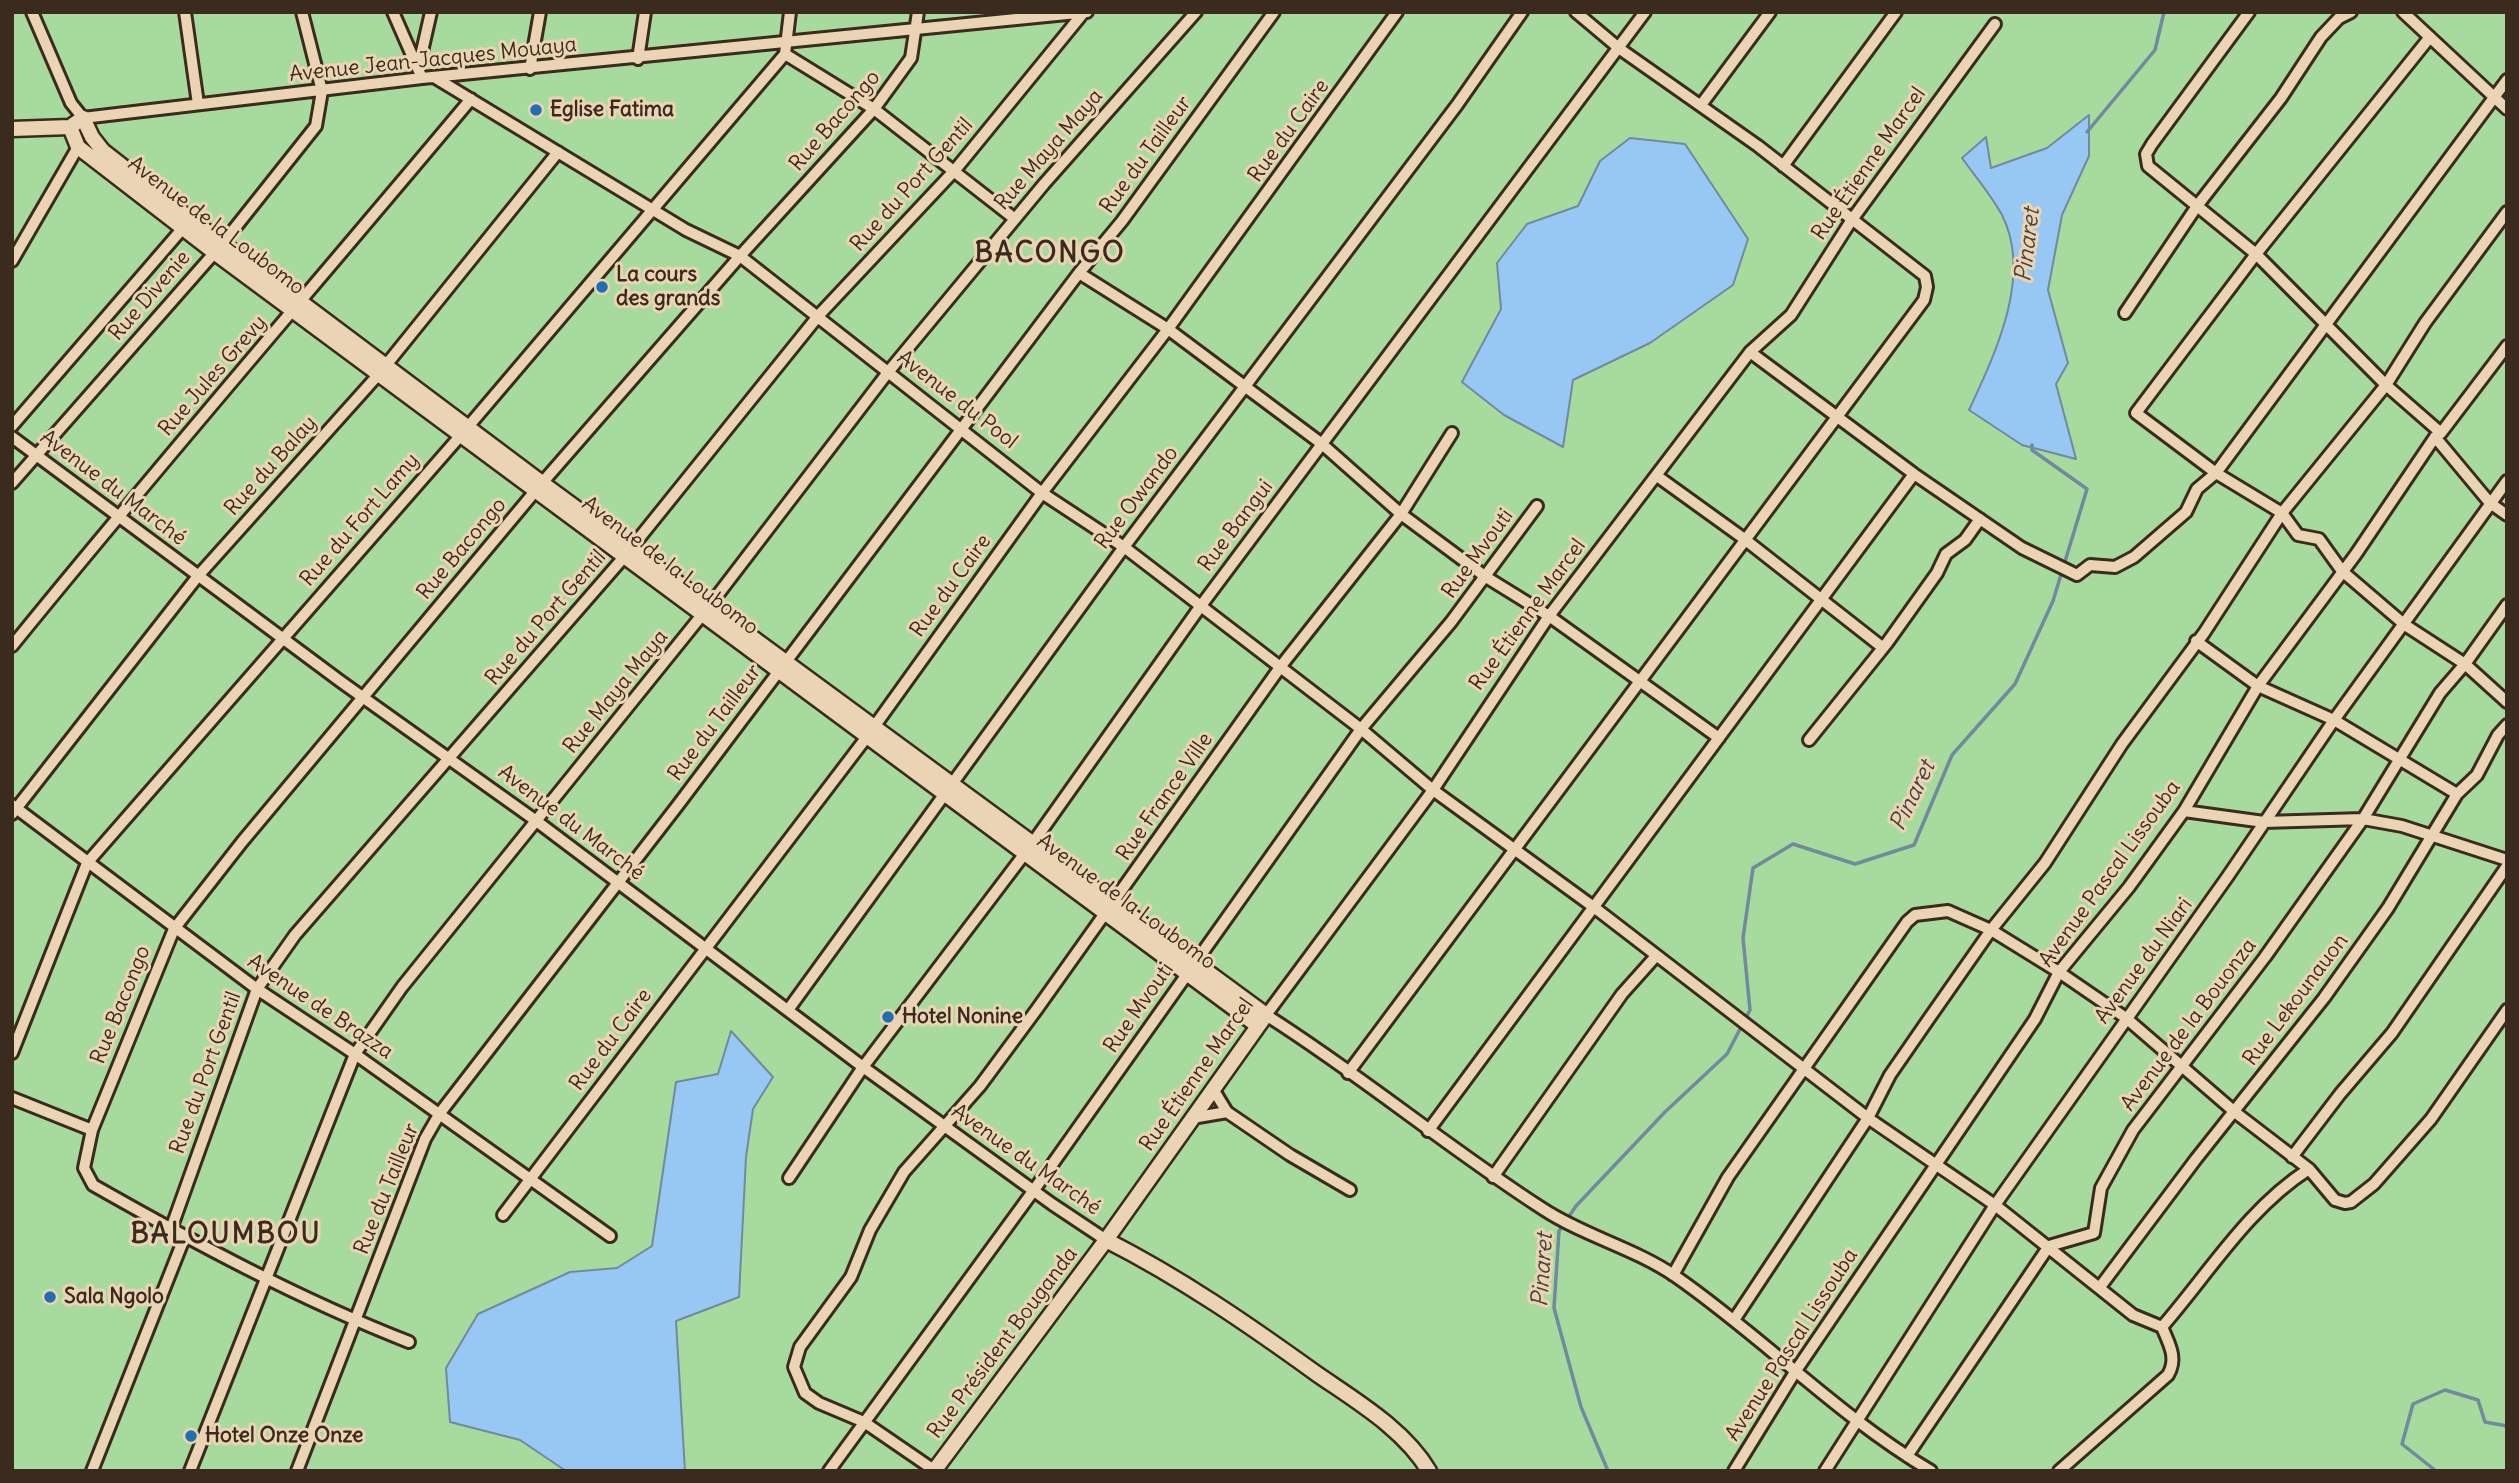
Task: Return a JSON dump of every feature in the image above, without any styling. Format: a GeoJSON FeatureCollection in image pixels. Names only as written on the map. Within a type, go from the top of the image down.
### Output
{"type":"FeatureCollection","features":[{"type":"Feature","properties":{"kind":"street"},"geometry":{"type":"LineString","coordinates":[[12,129],[70,127],[83,118],[71,103],[32,12]]}},
{"type":"Feature","properties":{"kind":"street"},"geometry":{"type":"LineString","coordinates":[[185,12],[198,104]]}},
{"type":"Feature","properties":{"kind":"street"},"geometry":{"type":"LineString","coordinates":[[302,12],[322,91]]}},
{"type":"Feature","properties":{"kind":"street"},"geometry":{"type":"LineString","coordinates":[[393,12],[420,74]]}},
{"type":"Feature","properties":{"kind":"street"},"geometry":{"type":"LineString","coordinates":[[420,74],[431,12]]}},
{"type":"Feature","properties":{"kind":"street"},"geometry":{"type":"LineString","coordinates":[[530,69],[540,12]]}},
{"type":"Feature","properties":{"kind":"street"},"geometry":{"type":"LineString","coordinates":[[638,59],[645,12]]}},
{"type":"Feature","properties":{"kind":"street"},"geometry":{"type":"LineString","coordinates":[[790,12],[786,48],[874,109],[1014,219]]}},
{"type":"Feature","properties":{"kind":"street","name":"Rue Bacongo"},"geometry":{"type":"LineString","coordinates":[[171,1229],[93,1185],[84,1168],[92,1130],[174,929],[242,842],[539,487],[740,256],[874,109],[911,58],[918,12]]}},
{"type":"Feature","properties":{"kind":"street","name":"Avenue Jean-Jacques Mouaya"},"geometry":{"type":"LineString","coordinates":[[83,118],[322,91],[420,74],[434,77],[786,48],[996,16],[1085,12]]}},
{"type":"Feature","properties":{"kind":"street","name":"Rue du Port Gentil"},"geometry":{"type":"LineString","coordinates":[[171,1229],[257,989],[295,935],[628,552],[819,315],[955,170],[1085,12]]}},
{"type":"Feature","properties":{"kind":"street","name":"Rue Maya Maya"},"geometry":{"type":"LineString","coordinates":[[190,1471],[355,1054],[402,987],[706,610],[889,371],[1014,219],[1196,12]]}},
{"type":"Feature","properties":{"kind":"street","name":"Rue du Tailleur"},"geometry":{"type":"LineString","coordinates":[[297,1471],[357,1322],[425,1139],[440,1113],[1079,272],[1122,221],[1274,12]]}},
{"type":"Feature","properties":{"kind":"street","name":"Rue du Caire"},"geometry":{"type":"LineString","coordinates":[[503,1215],[870,732],[1042,493],[1168,329],[1397,12]]}},
{"type":"Feature","properties":{"kind":"street","name":"Rue Owando"},"geometry":{"type":"LineString","coordinates":[[788,1010],[1124,547],[1457,105],[1521,12]]}},
{"type":"Feature","properties":{"kind":"street"},"geometry":{"type":"LineString","coordinates":[[1348,1073],[1743,538],[1924,300],[1927,287],[1925,276],[1783,166],[1620,49],[1576,12]]}},
{"type":"Feature","properties":{"kind":"street","name":"Rue Bangui"},"geometry":{"type":"LineString","coordinates":[[789,1178],[863,1067],[1028,849],[1200,607],[1620,49],[1645,12]]}},
{"type":"Feature","properties":{"kind":"street"},"geometry":{"type":"LineString","coordinates":[[1701,105],[1770,12]]}},
{"type":"Feature","properties":{"kind":"street"},"geometry":{"type":"LineString","coordinates":[[1783,166],[1896,12]]}},
{"type":"Feature","properties":{"kind":"street"},"geometry":{"type":"LineString","coordinates":[[2249,12],[2152,144],[2146,154],[2148,166],[2256,254],[2438,435],[2490,503],[2507,515]]}},
{"type":"Feature","properties":{"kind":"street"},"geometry":{"type":"LineString","coordinates":[[2125,313],[2197,206],[2281,98],[2321,37],[2339,18],[2351,12]]}},
{"type":"Feature","properties":{"kind":"street"},"geometry":{"type":"LineString","coordinates":[[2403,12],[2507,110]]}},
{"type":"Feature","properties":{"kind":"street","name":"Rue Étienne Marcel"},"geometry":{"type":"LineString","coordinates":[[1107,1240],[1262,1020],[1433,790],[1549,616],[1751,352],[1791,315],[1851,221],[1995,24]]}},
{"type":"Feature","properties":{"kind":"street"},"geometry":{"type":"LineString","coordinates":[[2430,37],[2256,254],[2136,412],[2216,473],[2282,513],[2298,535],[2319,539],[2342,571],[2405,625],[2465,664],[2507,702]]}},
{"type":"Feature","properties":{"kind":"street","name":"Rue du Fort Lamy"},"geometry":{"type":"LineString","coordinates":[[12,1053],[86,863],[655,209],[786,48]]}},
{"type":"Feature","properties":{"kind":"street","name":"Avenue du Pool"},"geometry":{"type":"LineString","coordinates":[[434,77],[686,230],[740,256],[819,315],[1042,493],[1124,547],[1281,666],[1433,790],[1513,851],[1595,908],[1868,1118],[1996,1205],[2133,1315],[2162,1327]]}},
{"type":"Feature","properties":{"kind":"street"},"geometry":{"type":"LineString","coordinates":[[1751,352],[1914,474],[2051,565],[2077,575],[2090,565],[2115,567],[2134,557],[2186,512],[2197,489],[2216,473],[2324,323],[2493,95],[2507,80]]}},
{"type":"Feature","properties":{"kind":"street","name":"Rue Divenie"},"geometry":{"type":"LineString","coordinates":[[12,483],[218,248],[308,138],[319,115],[322,91]]}},
{"type":"Feature","properties":{"kind":"street","name":"Rue Jules Grevy"},"geometry":{"type":"LineString","coordinates":[[12,646],[119,513],[298,307],[471,99]]}},
{"type":"Feature","properties":{"kind":"street"},"geometry":{"type":"LineString","coordinates":[[12,261],[78,147],[70,127],[71,103]]}},
{"type":"Feature","properties":{"kind":"street","name":"Avenue de la Loubomo"},"geometry":{"type":"LineString","coordinates":[[83,118],[97,144],[218,248],[1262,1020]]}},
{"type":"Feature","properties":{"kind":"street","name":"Avenue de la Loubomo"},"geometry":{"type":"LineString","coordinates":[[78,147],[183,228],[218,248]]}},
{"type":"Feature","properties":{"kind":"street","name":"Rue du Balay"},"geometry":{"type":"LineString","coordinates":[[13,809],[198,576],[382,370],[558,152]]}},
{"type":"Feature","properties":{"kind":"street"},"geometry":{"type":"LineString","coordinates":[[1734,1320],[1868,1118],[1890,1075],[1991,930],[2045,863],[2122,744],[2196,640],[2204,633],[2282,513],[2386,385],[2425,323],[2507,212]]}},
{"type":"Feature","properties":{"kind":"street"},"geometry":{"type":"LineString","coordinates":[[12,426],[183,228]]}},
{"type":"Feature","properties":{"kind":"street"},"geometry":{"type":"LineString","coordinates":[[1079,272],[1168,329],[1322,444],[1401,514],[1486,577],[1549,616],[1719,738]]}},
{"type":"Feature","properties":{"kind":"street","name":"Avenue Pascal Lissouba"},"geometry":{"type":"LineString","coordinates":[[1734,1471],[1795,1371],[2035,1019],[2059,972],[2129,887],[2184,811],[2258,686],[2438,435],[2507,346]]}},
{"type":"Feature","properties":{"kind":"street","name":"Rue France Ville"},"geometry":{"type":"LineString","coordinates":[[864,1422],[828,1408],[805,1392],[794,1367],[795,1357],[851,1277],[870,1230],[904,1172],[980,1086],[1110,910],[1281,666],[1401,514],[1452,433]]}},
{"type":"Feature","properties":{"kind":"street","name":"Avenue du Marché"},"geometry":{"type":"LineString","coordinates":[[12,436],[119,513],[198,576],[535,820],[863,1067],[1107,1240]]}},
{"type":"Feature","properties":{"kind":"street"},"geometry":{"type":"LineString","coordinates":[[1428,1130],[1914,474]]}},
{"type":"Feature","properties":{"kind":"street"},"geometry":{"type":"LineString","coordinates":[[1657,476],[1743,538],[1882,647]]}},
{"type":"Feature","properties":{"kind":"street","name":"Avenue du Niari"},"geometry":{"type":"LineString","coordinates":[[1825,1471],[1996,1205],[2334,720],[2405,625],[2452,553],[2507,481]]}},
{"type":"Feature","properties":{"kind":"street","name":"Rue Mvouti"},"geometry":{"type":"LineString","coordinates":[[829,1471],[1034,1190],[1361,729],[1486,577],[1537,506]]}},
{"type":"Feature","properties":{"kind":"street"},"geometry":{"type":"LineString","coordinates":[[1809,740],[1937,573],[1946,554],[1965,540],[1980,519]]}},
{"type":"Feature","properties":{"kind":"street","name":"Avenue de la Bouonza"},"geometry":{"type":"LineString","coordinates":[[2049,1245],[2094,1233],[2101,1188],[2133,1130],[2220,1020],[2362,819],[2440,693],[2465,664],[2507,605]]}},
{"type":"Feature","properties":{"kind":"street"},"geometry":{"type":"LineString","coordinates":[[2196,640],[2258,686],[2334,720],[2457,794]]}},
{"type":"Feature","properties":{"kind":"street","name":"Rue Lekounauon"},"geometry":{"type":"LineString","coordinates":[[2100,1287],[2196,1159],[2236,1113],[2324,998],[2434,835],[2457,794],[2477,775],[2498,735],[2507,725]]}},
{"type":"Feature","properties":{"kind":"street","name":"Avenue de Brazza"},"geometry":{"type":"LineString","coordinates":[[13,809],[257,989],[440,1113],[610,1236]]}},
{"type":"Feature","properties":{"kind":"street"},"geometry":{"type":"LineString","coordinates":[[2184,811],[2264,822],[2362,819],[2434,835],[2507,860]]}},
{"type":"Feature","properties":{"kind":"street"},"geometry":{"type":"LineString","coordinates":[[2292,1157],[2340,1094],[2398,1026],[2507,866]]}},
{"type":"Feature","properties":{"kind":"street"},"geometry":{"type":"LineString","coordinates":[[1673,1275],[1728,1177],[1907,922],[1915,915],[1948,911],[1991,930],[2059,972],[2126,1017],[2236,1113],[2309,1168],[2336,1200],[2345,1203],[2359,1197],[2374,1184],[2431,1119],[2507,1010]]}},
{"type":"Feature","properties":{"kind":"street"},"geometry":{"type":"LineString","coordinates":[[1493,1177],[1622,994],[1656,956]]}},
{"type":"Feature","properties":{"kind":"street"},"geometry":{"type":"LineString","coordinates":[[1262,1020],[1286,1028],[1493,1177],[1553,1216],[1613,1242],[1673,1275],[1734,1320],[1856,1421],[1925,1469]]}},
{"type":"Feature","properties":{"kind":"street"},"geometry":{"type":"LineString","coordinates":[[1213,1089],[1227,1112],[1290,1155],[1349,1189]]}},
{"type":"Feature","properties":{"kind":"street"},"geometry":{"type":"LineString","coordinates":[[12,1098],[92,1130]]}},
{"type":"Feature","properties":{"kind":"street"},"geometry":{"type":"LineString","coordinates":[[1192,1118],[1227,1112]]}},
{"type":"Feature","properties":{"kind":"street"},"geometry":{"type":"LineString","coordinates":[[2059,1471],[2168,1376],[2174,1355],[2162,1327],[2256,1212],[2309,1168]]}},
{"type":"Feature","properties":{"kind":"street"},"geometry":{"type":"LineString","coordinates":[[171,1229],[357,1322],[409,1342]]}},
{"type":"Feature","properties":{"kind":"street"},"geometry":{"type":"LineString","coordinates":[[92,1471],[185,1236]]}},
{"type":"Feature","properties":{"kind":"street"},"geometry":{"type":"LineString","coordinates":[[1107,1240],[1172,1274],[1343,1392],[1413,1447],[1429,1471]]}},
{"type":"Feature","properties":{"kind":"street","name":"Rue Président Bouganda"},"geometry":{"type":"LineString","coordinates":[[934,1471],[1107,1240]]}},
{"type":"Feature","properties":{"kind":"street"},"geometry":{"type":"LineString","coordinates":[[1907,1456],[2049,1245]]}},
{"type":"Feature","properties":{"kind":"street"},"geometry":{"type":"LineString","coordinates":[[864,1422],[934,1471]]}},
{"type":"Feature","properties":{"kind":"green space"},"geometry":{"type":"Polygon","coordinates":[[[12,12],[2507,12],[2507,1471],[12,1471],[12,12]]]}},
{"type":"Feature","properties":{"kind":"water"},"geometry":{"type":"Polygon","coordinates":[[[2089,115],[2089,156],[2062,215],[2048,290],[2068,363],[2056,384],[2076,459],[2022,445],[1969,410],[1999,340],[2007,314],[2014,263],[2011,239],[2002,215],[1962,158],[1986,137],[1991,168],[2047,148],[2089,115]]]}},
{"type":"Feature","properties":{"kind":"water"},"geometry":{"type":"Polygon","coordinates":[[[1630,138],[1685,144],[1748,239],[1733,285],[1650,343],[1573,380],[1563,447],[1504,415],[1462,382],[1501,309],[1497,263],[1527,224],[1578,206],[1600,161],[1630,138]]]}},
{"type":"Feature","properties":{"kind":"water"},"geometry":{"type":"Polygon","coordinates":[[[731,1031],[773,1077],[753,1109],[746,1157],[739,1297],[676,1321],[685,1471],[566,1471],[520,1440],[450,1422],[446,1368],[478,1314],[570,1272],[617,1268],[652,1246],[676,1082],[718,1074],[731,1031]]]}},
{"type":"Feature","properties":{"kind":"waterway","name":"Pinaret"},"geometry":{"type":"LineString","coordinates":[[2087,132],[2155,50],[2164,12]]}},
{"type":"Feature","properties":{"kind":"waterway","name":"Pinaret"},"geometry":{"type":"LineString","coordinates":[[1608,1471],[1581,1407],[1554,1308],[1559,1231],[1576,1206],[1665,1112],[1727,1054],[1750,1010],[1743,938],[1753,868],[1793,844],[1855,864],[1914,845],[1952,755],[2015,684],[2053,601],[2087,489],[2032,450],[2032,445]]}},
{"type":"Feature","properties":{"kind":"waterway"},"geometry":{"type":"LineString","coordinates":[[2436,1471],[2402,1444],[2413,1404],[2445,1390],[2478,1400],[2485,1422],[2507,1426]]}},
{"type":"Feature","properties":{"kind":"place","name":"Eglise Fatima"},"geometry":{"type":"Point","coordinates":[536,110]}},
{"type":"Feature","properties":{"kind":"place","name":"La cours des grands"},"geometry":{"type":"Point","coordinates":[602,287]}},
{"type":"Feature","properties":{"kind":"place","name":"Hotel Nonine"},"geometry":{"type":"Point","coordinates":[888,1017]}},
{"type":"Feature","properties":{"kind":"place","name":"Sala Ngolo"},"geometry":{"type":"Point","coordinates":[50,1297]}},
{"type":"Feature","properties":{"kind":"place","name":"Hotel Onze Onze"},"geometry":{"type":"Point","coordinates":[191,1436]}},
{"type":"Feature","properties":{"kind":"district","name":"BACONGO"},"geometry":{"type":"Point","coordinates":[1050,254]}},
{"type":"Feature","properties":{"kind":"district","name":"BALOUMBOU"},"geometry":{"type":"Point","coordinates":[226,1235]}}]}
